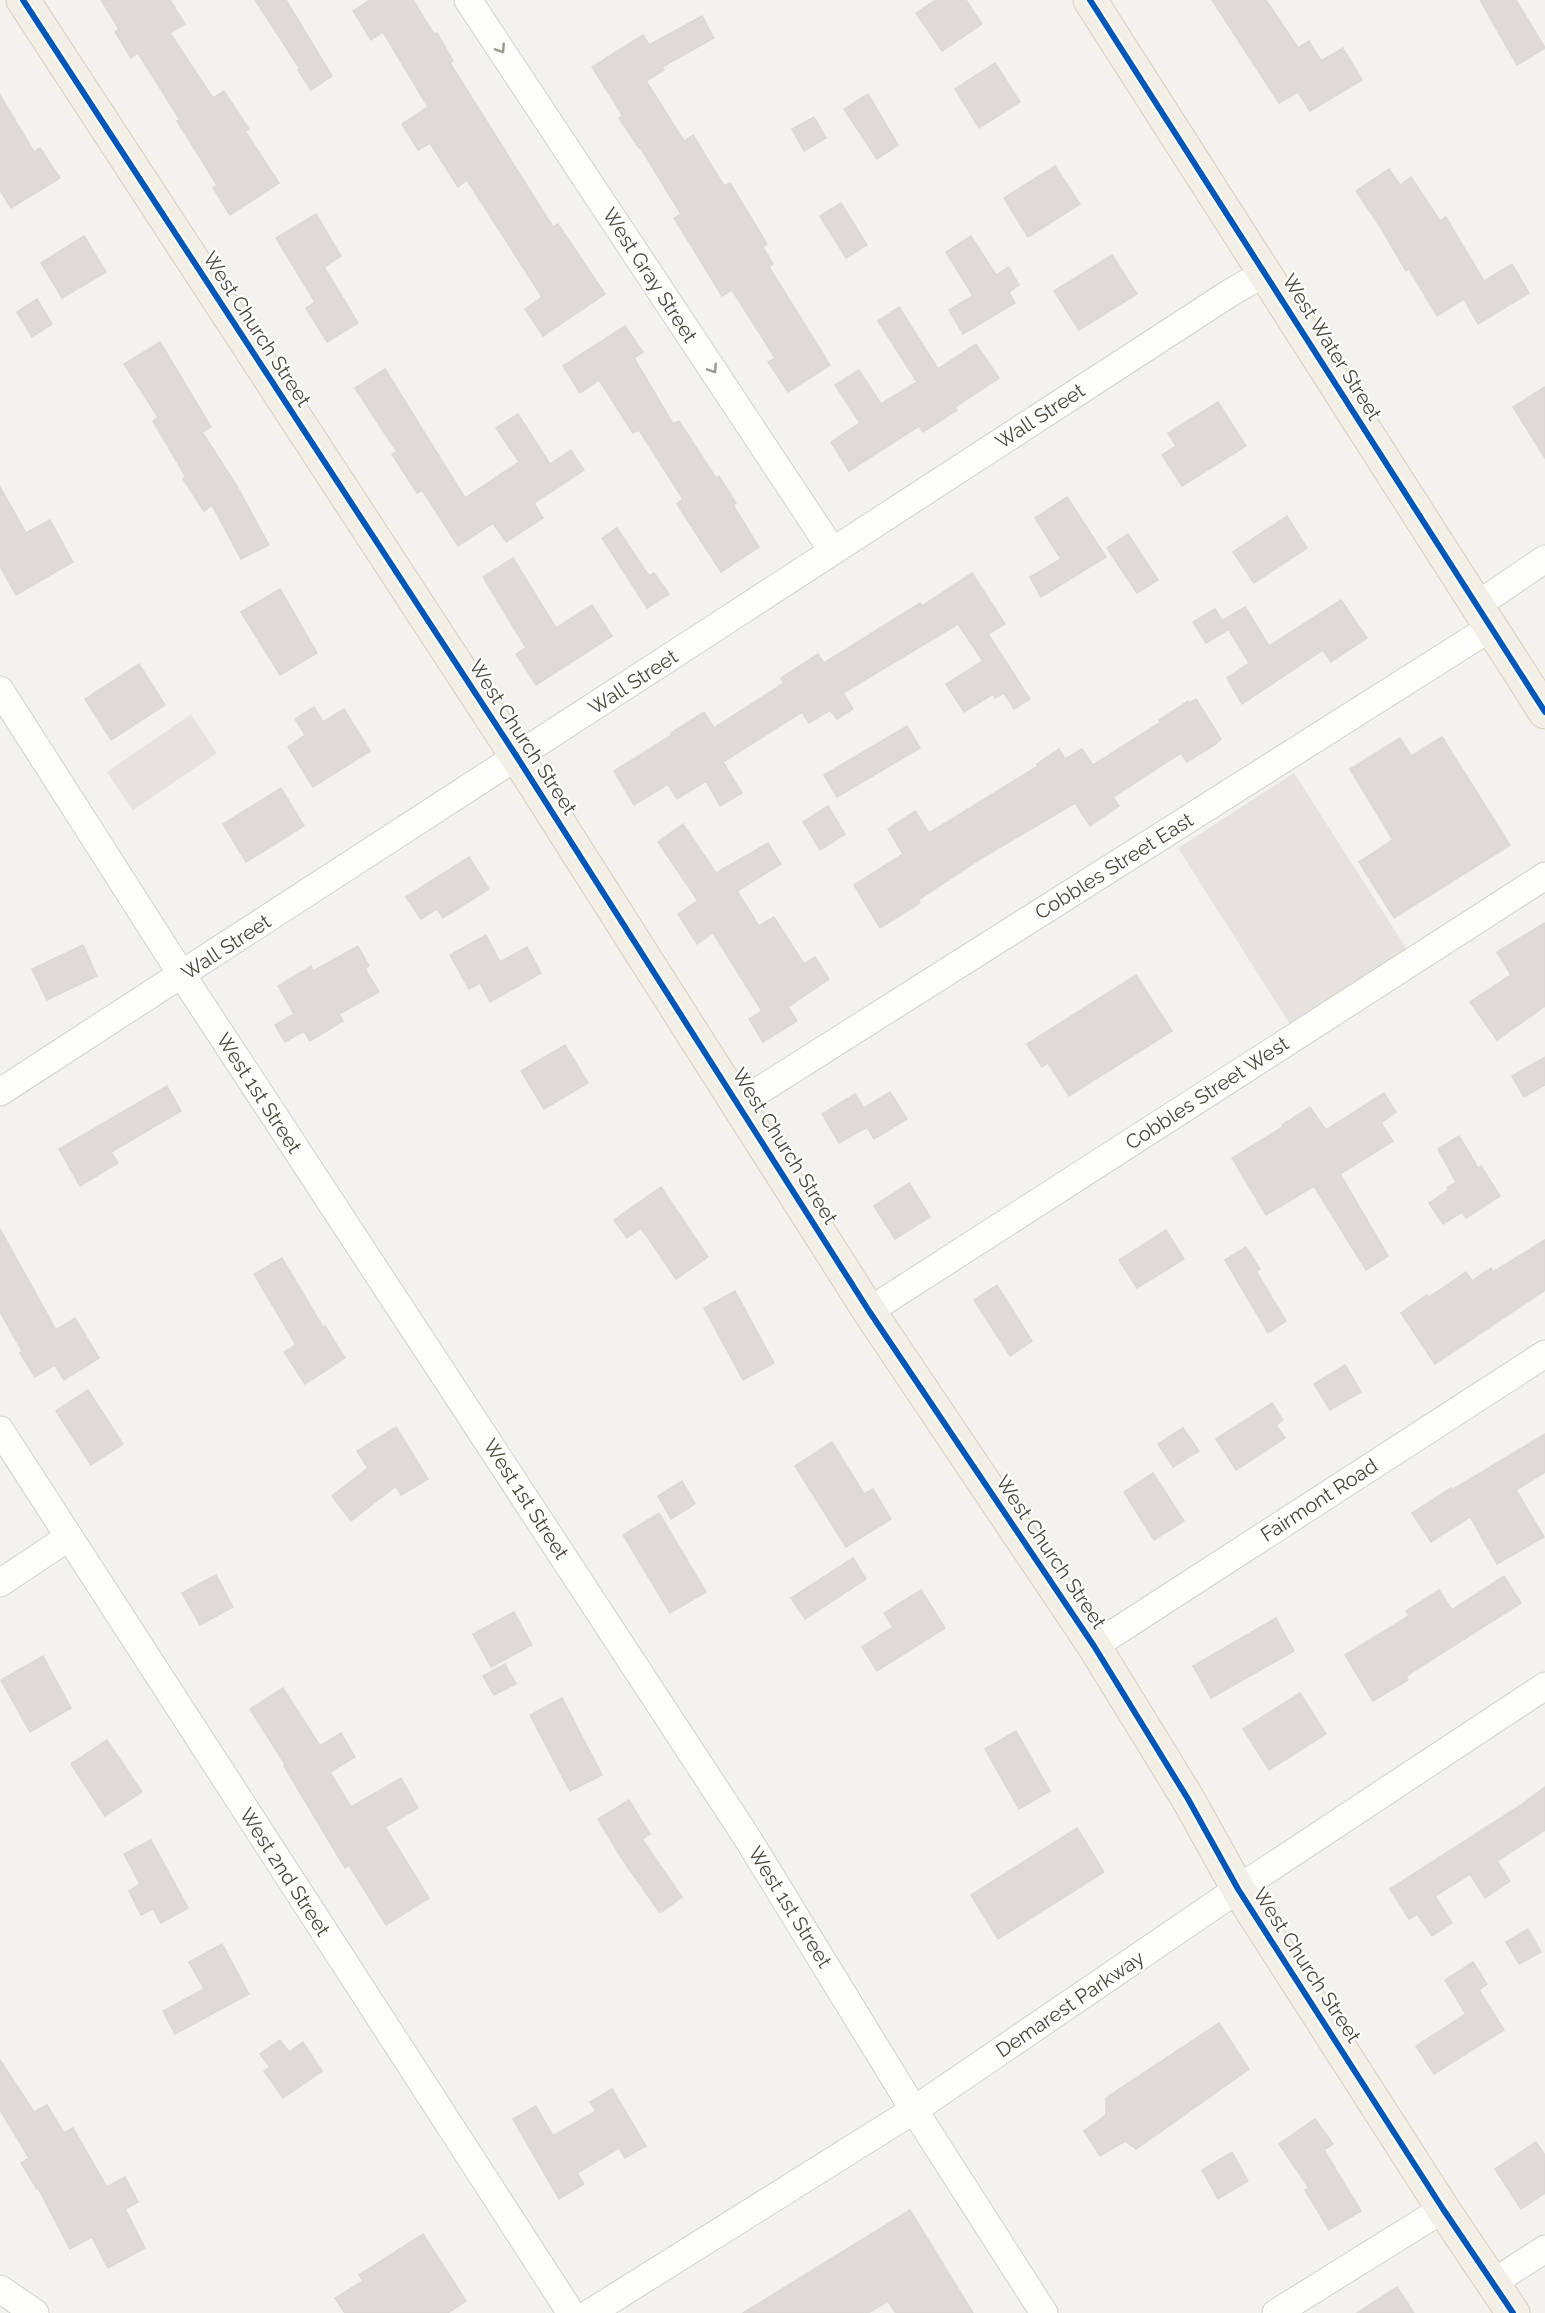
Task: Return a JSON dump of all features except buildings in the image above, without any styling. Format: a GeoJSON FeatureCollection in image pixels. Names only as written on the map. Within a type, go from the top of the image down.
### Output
{"type":"FeatureCollection","features":[{"type":"Feature","properties":{"kind":"main road","name":"West Church Street"},"geometry":{"type":"LineString","coordinates":[[23,0],[517,758],[869,1311],[1094,1646],[1188,1799],[1238,1889],[1443,2209],[1514,2313]]}},
{"type":"Feature","properties":{"kind":"main road","name":"West Water Street"},"geometry":{"type":"LineString","coordinates":[[1090,0],[1266,272],[1545,712]]}},
{"type":"Feature","properties":{"kind":"street","name":"West Gray Street"},"geometry":{"type":"LineString","coordinates":[[468,0],[832,550]]}},
{"type":"Feature","properties":{"kind":"street","name":"Wall Street"},"geometry":{"type":"LineString","coordinates":[[0,1092],[517,758],[832,550],[1266,272]]}},
{"type":"Feature","properties":{"kind":"street","name":"Cobbles Street East"},"geometry":{"type":"LineString","coordinates":[[738,1104],[1483,617],[1545,560]]}},
{"type":"Feature","properties":{"kind":"street","name":"West 1st Street"},"geometry":{"type":"LineString","coordinates":[[0,690],[182,975],[740,1826],[914,2110],[1044,2313]]}},
{"type":"Feature","properties":{"kind":"street","name":"Cobbles Street West"},"geometry":{"type":"LineString","coordinates":[[869,1311],[1545,876]]}},
{"type":"Feature","properties":{"kind":"street","name":"Fairmont Road"},"geometry":{"type":"LineString","coordinates":[[1094,1646],[1545,1354]]}},
{"type":"Feature","properties":{"kind":"street","name":"West 2nd Street"},"geometry":{"type":"LineString","coordinates":[[0,1431],[571,2313]]}},
{"type":"Feature","properties":{"kind":"street"},"geometry":{"type":"LineString","coordinates":[[0,1583],[69,1537]]}},
{"type":"Feature","properties":{"kind":"street","name":"Demarest Parkway"},"geometry":{"type":"LineString","coordinates":[[590,2313],[914,2110],[1238,1889],[1545,1686]]}},
{"type":"Feature","properties":{"kind":"street"},"geometry":{"type":"LineString","coordinates":[[1276,2313],[1443,2209]]}},
{"type":"Feature","properties":{"kind":"street"},"geometry":{"type":"LineString","coordinates":[[1494,2282],[1545,2249]]}},
{"type":"Feature","properties":{"kind":"street"},"geometry":{"type":"LineString","coordinates":[[0,2289],[35,2313]]}},
{"type":"Feature","properties":{"kind":"shaded area"},"geometry":{"type":"Polygon","coordinates":[[[191,714],[217,753],[133,810],[107,772],[191,714]]]}},
{"type":"Feature","properties":{"kind":"shaded area"},"geometry":{"type":"Polygon","coordinates":[[[1294,773],[1408,951],[1291,1026],[1178,848],[1294,773]]]}},
{"type":"Feature","properties":{"kind":"cycle path"},"geometry":{"type":"LineString","coordinates":[[23,0],[517,757],[869,1311],[1094,1646],[1188,1799],[1238,1889],[1443,2209],[1513,2313]]}},
{"type":"Feature","properties":{"kind":"cycle path"},"geometry":{"type":"LineString","coordinates":[[1090,0],[1545,712]]}}]}
